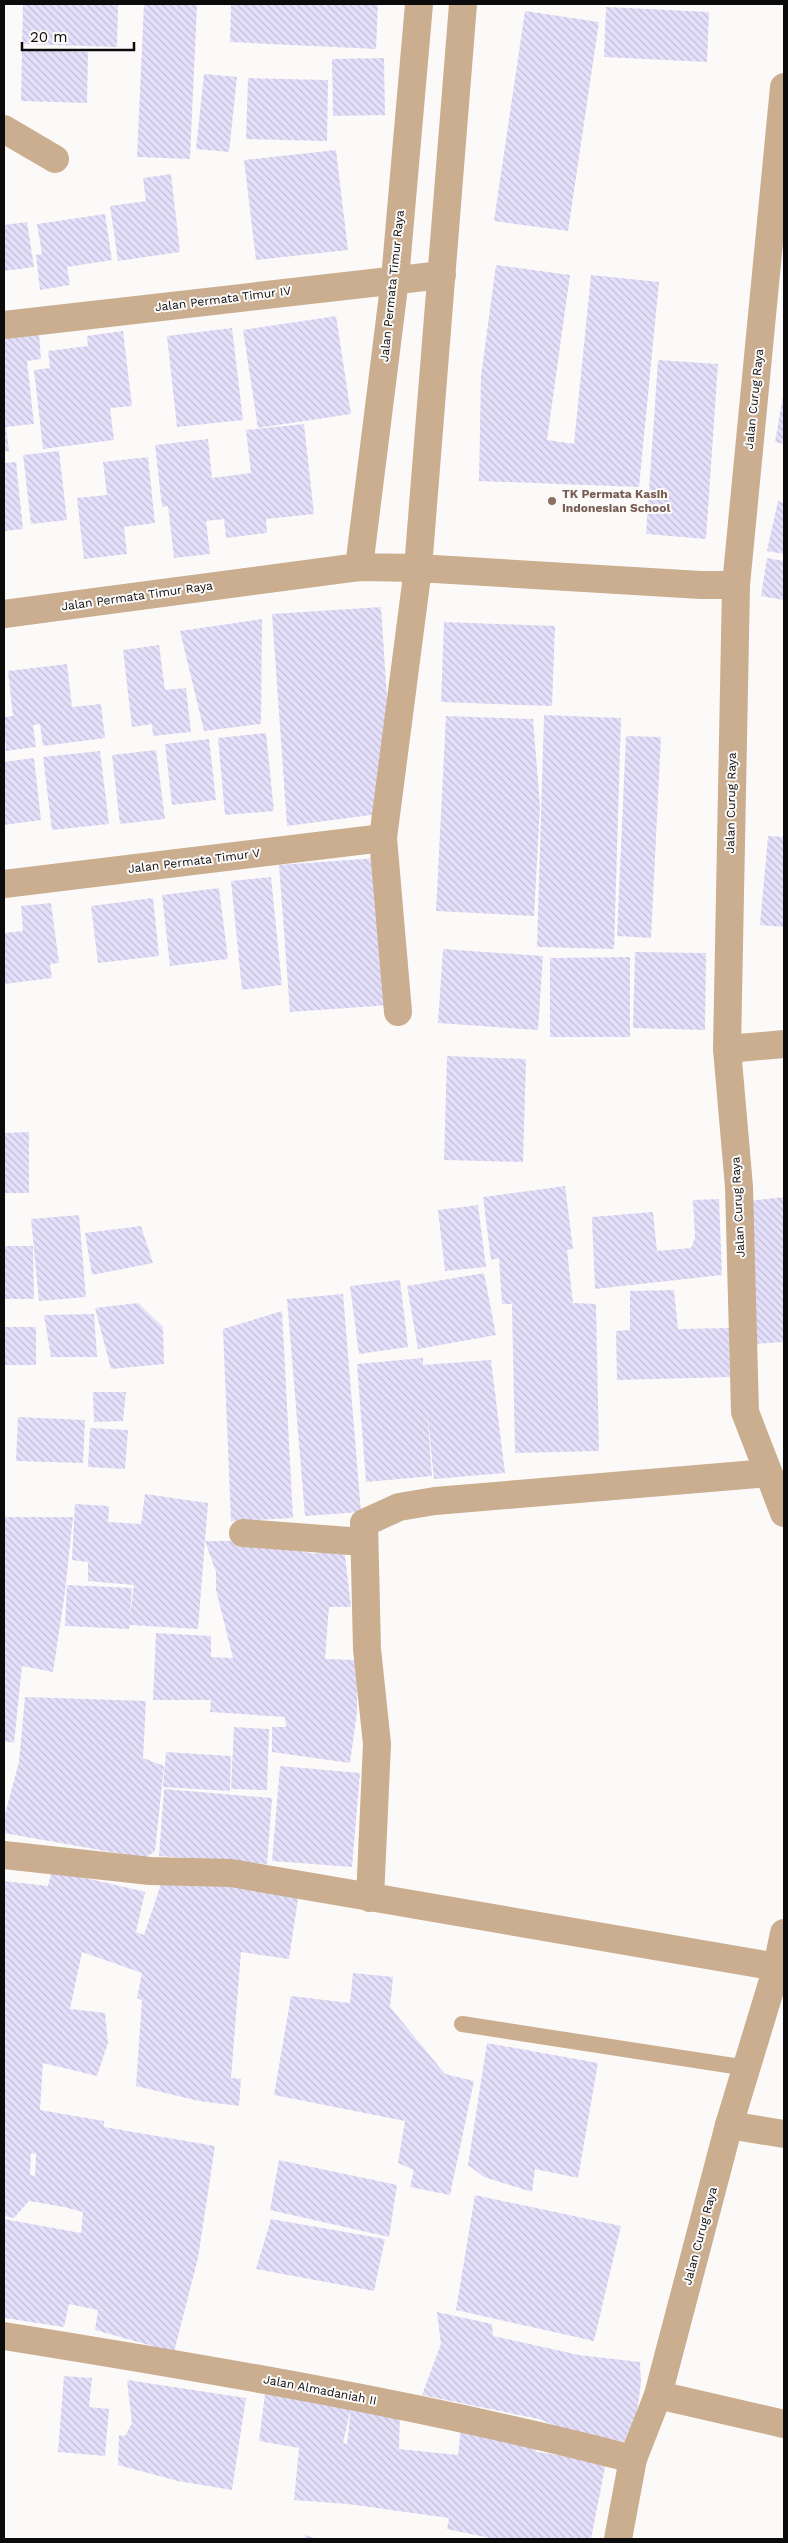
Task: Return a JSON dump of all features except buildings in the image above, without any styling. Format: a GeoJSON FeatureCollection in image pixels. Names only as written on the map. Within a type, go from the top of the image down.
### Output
{"type":"FeatureCollection","features":[{"type":"Feature","properties":{"kind":"street","name":"Jalan Permata Timur Raya"},"geometry":{"type":"LineString","coordinates":[[359,567],[394,279],[419,4]]}},
{"type":"Feature","properties":{"kind":"street"},"geometry":{"type":"LineString","coordinates":[[398,1012],[383,838],[418,568],[464,4]]}},
{"type":"Feature","properties":{"kind":"street","name":"Jalan Curug Raya"},"geometry":{"type":"LineString","coordinates":[[784,88],[736,585],[727,1049],[739,1187],[746,1412],[784,1513]]}},
{"type":"Feature","properties":{"kind":"street"},"geometry":{"type":"LineString","coordinates":[[4,129],[55,160]]}},
{"type":"Feature","properties":{"kind":"street","name":"Jalan Permata Timur IV"},"geometry":{"type":"LineString","coordinates":[[4,325],[442,275]]}},
{"type":"Feature","properties":{"kind":"street","name":"Jalan Permata Timur Raya"},"geometry":{"type":"LineString","coordinates":[[4,614],[359,567],[418,568],[701,585],[736,585]]}},
{"type":"Feature","properties":{"kind":"street","name":"Jalan Permata Timur V"},"geometry":{"type":"LineString","coordinates":[[4,884],[383,838]]}},
{"type":"Feature","properties":{"kind":"street"},"geometry":{"type":"LineString","coordinates":[[727,1049],[784,1044]]}},
{"type":"Feature","properties":{"kind":"street"},"geometry":{"type":"LineString","coordinates":[[370,1898],[377,1744],[366,1649],[364,1523],[379,1514],[408,1505],[435,1501],[768,1473]]}},
{"type":"Feature","properties":{"kind":"street"},"geometry":{"type":"LineString","coordinates":[[243,1533],[363,1542]]}},
{"type":"Feature","properties":{"kind":"street"},"geometry":{"type":"LineString","coordinates":[[4,1855],[150,1871],[231,1872],[370,1898],[777,1967]]}},
{"type":"Feature","properties":{"kind":"street","name":"Jalan Curug Raya"},"geometry":{"type":"LineString","coordinates":[[618,2539],[633,2459],[658,2394],[729,2125],[777,1967],[784,1933]]}},
{"type":"Feature","properties":{"kind":"street"},"geometry":{"type":"LineString","coordinates":[[729,2125],[784,2134]]}},
{"type":"Feature","properties":{"kind":"street","name":"Jalan Almadaniah II"},"geometry":{"type":"LineString","coordinates":[[4,2336],[235,2373],[328,2391],[633,2459]]}},
{"type":"Feature","properties":{"kind":"street"},"geometry":{"type":"LineString","coordinates":[[658,2394],[784,2424]]}},
{"type":"Feature","properties":{"kind":"lane"},"geometry":{"type":"LineString","coordinates":[[462,2024],[747,2068]]}},
{"type":"Feature","properties":{"kind":"place","name":"TK Permata Kasih Indonesian School"},"geometry":{"type":"Point","coordinates":[552,501]}}]}
